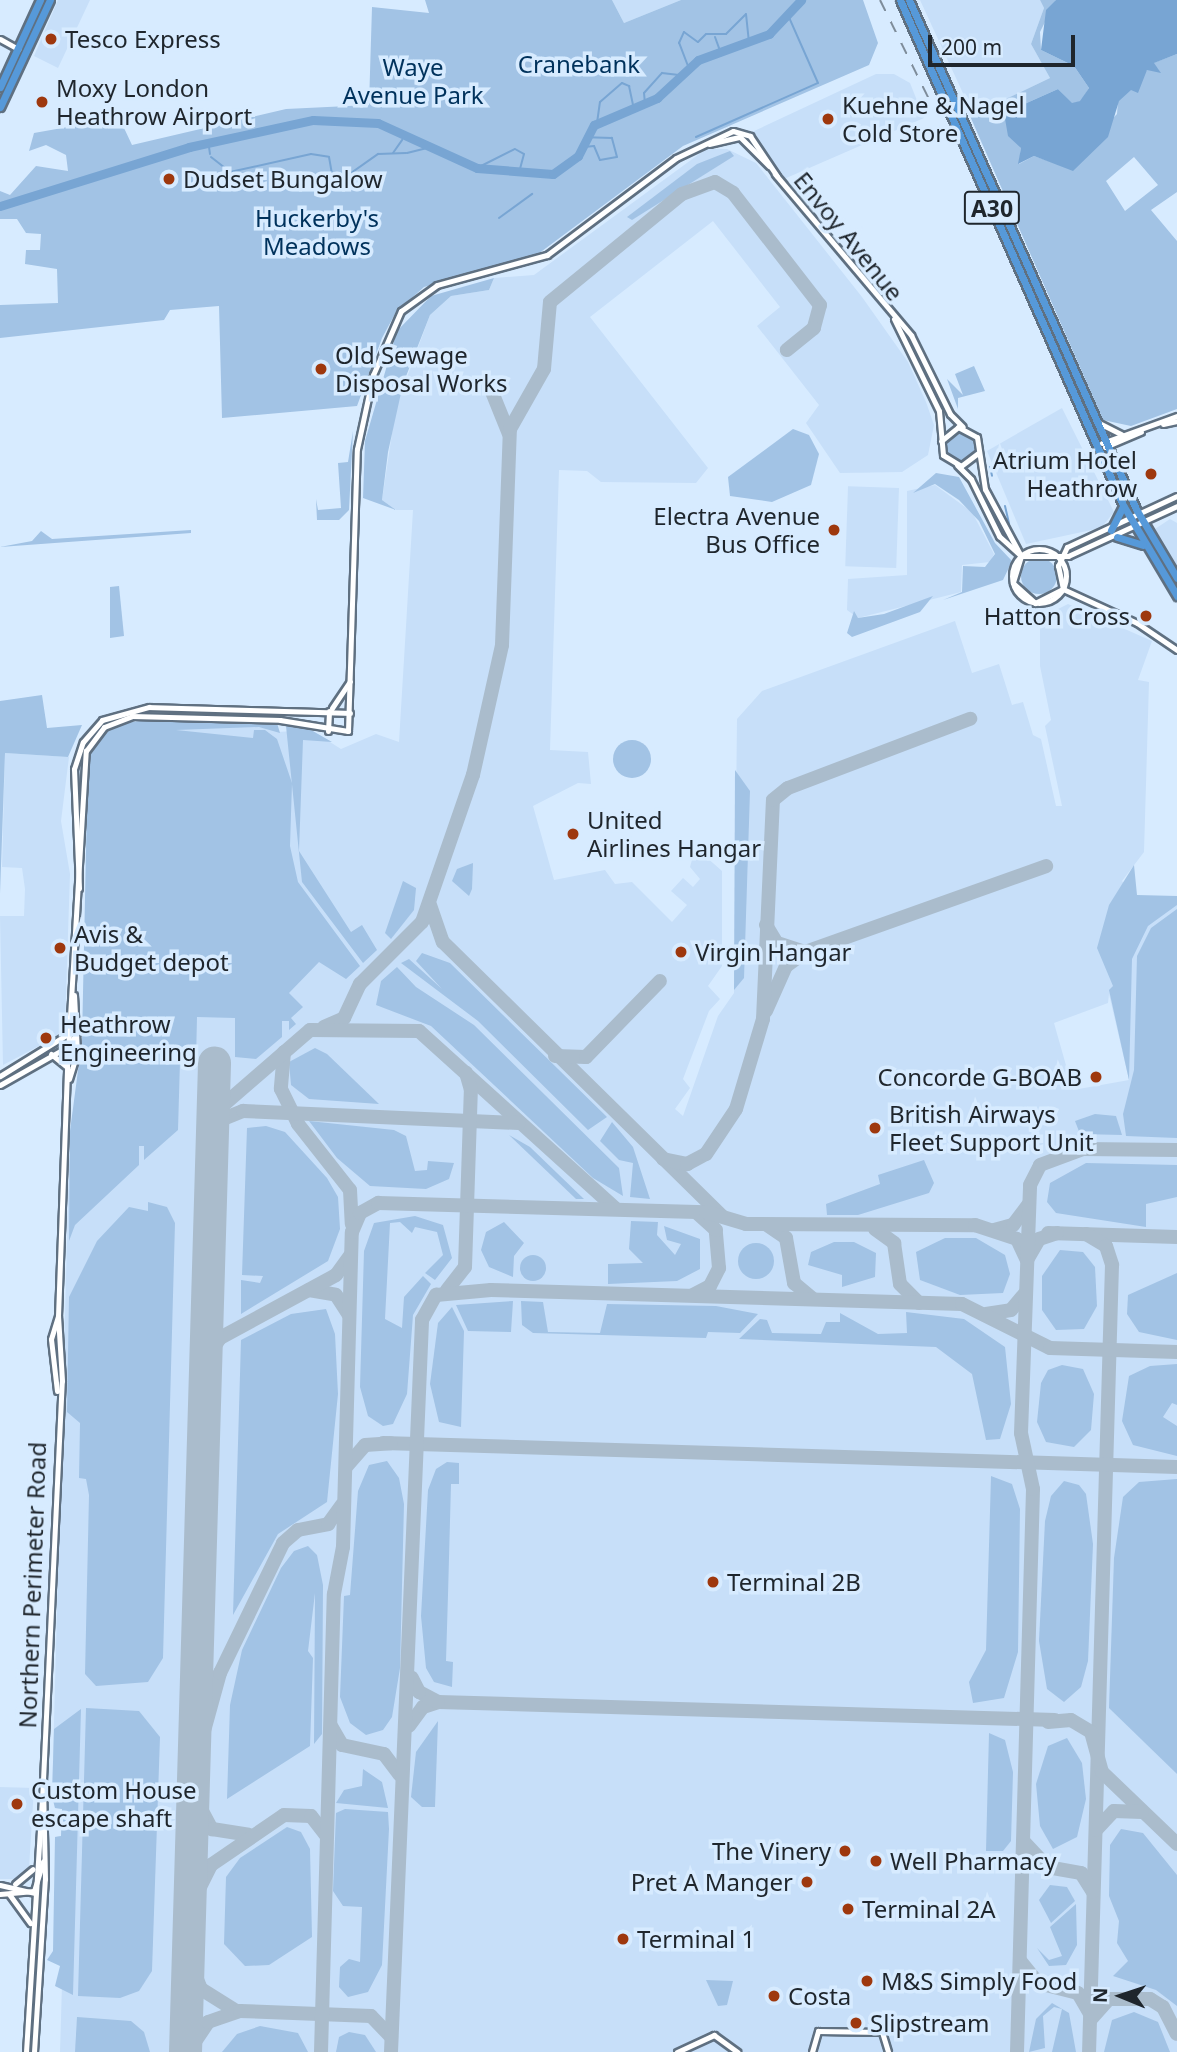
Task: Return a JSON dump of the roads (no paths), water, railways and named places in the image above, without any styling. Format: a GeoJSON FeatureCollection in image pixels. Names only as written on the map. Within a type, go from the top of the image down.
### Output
{"type":"FeatureCollection","features":[{"type":"Feature","properties":{"kind":"highway"},"geometry":{"type":"LineString","coordinates":[[0,87],[41,0],[48,4],[0,107]]}},
{"type":"Feature","properties":{"kind":"highway","name":"A30"},"geometry":{"type":"LineString","coordinates":[[900,0],[1129,523],[1177,596]]}},
{"type":"Feature","properties":{"kind":"highway","name":"A30"},"geometry":{"type":"LineString","coordinates":[[909,0],[1145,525],[1177,578]]}},
{"type":"Feature","properties":{"kind":"highway"},"geometry":{"type":"LineString","coordinates":[[1111,530],[1123,505]]}},
{"type":"Feature","properties":{"kind":"highway"},"geometry":{"type":"LineString","coordinates":[[1117,537],[1146,548]]}},
{"type":"Feature","properties":{"kind":"street"},"geometry":{"type":"LineString","coordinates":[[0,39],[18,48]]}},
{"type":"Feature","properties":{"kind":"street","name":"Envoy Avenue"},"geometry":{"type":"LineString","coordinates":[[349,681],[357,449],[373,375],[395,320],[437,285],[519,267],[552,252],[697,146],[733,131],[745,135],[920,347],[950,414],[963,427]]}},
{"type":"Feature","properties":{"kind":"street","name":"Envoy Avenue"},"geometry":{"type":"LineString","coordinates":[[894,318],[930,387],[941,441]]}},
{"type":"Feature","properties":{"kind":"street"},"geometry":{"type":"LineString","coordinates":[[1108,442],[1177,418]]}},
{"type":"Feature","properties":{"kind":"street"},"geometry":{"type":"LineString","coordinates":[[1097,448],[1122,434],[1177,418]]}},
{"type":"Feature","properties":{"kind":"street"},"geometry":{"type":"LineString","coordinates":[[1097,421],[1122,434]]}},
{"type":"Feature","properties":{"kind":"street"},"geometry":{"type":"LineString","coordinates":[[1021,556],[999,536],[971,479],[943,455],[941,441],[949,430],[963,427],[977,437],[989,499],[1021,556],[1013,583],[1035,603],[1063,589]]}},
{"type":"Feature","properties":{"kind":"street"},"geometry":{"type":"LineString","coordinates":[[957,466],[972,461],[979,450]]}},
{"type":"Feature","properties":{"kind":"street"},"geometry":{"type":"LineString","coordinates":[[1063,589],[1059,558],[1071,544],[1129,523],[1177,496]]}},
{"type":"Feature","properties":{"kind":"street"},"geometry":{"type":"LineString","coordinates":[[1021,556],[1041,549],[1059,558],[1117,537],[1176,509],[1170,501]]}},
{"type":"Feature","properties":{"kind":"street"},"geometry":{"type":"LineString","coordinates":[[1063,589],[1137,623],[1177,650]]}},
{"type":"Feature","properties":{"kind":"street"},"geometry":{"type":"LineString","coordinates":[[349,681],[348,732],[328,731],[330,710],[349,681]]}},
{"type":"Feature","properties":{"kind":"street","name":"Northern Perimeter Road"},"geometry":{"type":"LineString","coordinates":[[79,888],[74,769],[83,742],[102,720],[149,707],[330,710],[350,713]]}},
{"type":"Feature","properties":{"kind":"street","name":"Northern Perimeter Road"},"geometry":{"type":"LineString","coordinates":[[69,1079],[77,1052],[73,1033],[84,757],[110,723],[141,716],[254,718],[328,731]]}},
{"type":"Feature","properties":{"kind":"street"},"geometry":{"type":"LineString","coordinates":[[0,1076],[73,1033]]}},
{"type":"Feature","properties":{"kind":"street"},"geometry":{"type":"LineString","coordinates":[[0,1085],[69,1046],[73,1033]]}},
{"type":"Feature","properties":{"kind":"street"},"geometry":{"type":"LineString","coordinates":[[53,1045],[69,1046],[77,1052]]}},
{"type":"Feature","properties":{"kind":"street","name":"Northern Perimeter Road"},"geometry":{"type":"LineString","coordinates":[[34,2052],[42,1901],[43,1780],[57,1391],[51,1339],[58,1316],[69,1046]]}},
{"type":"Feature","properties":{"kind":"street"},"geometry":{"type":"LineString","coordinates":[[51,1054],[67,1067]]}},
{"type":"Feature","properties":{"kind":"street","name":"Northern Perimeter Road"},"geometry":{"type":"LineString","coordinates":[[26,2052],[34,1866],[43,1780]]}},
{"type":"Feature","properties":{"kind":"street"},"geometry":{"type":"LineString","coordinates":[[34,1891],[43,1861]]}},
{"type":"Feature","properties":{"kind":"street"},"geometry":{"type":"LineString","coordinates":[[12,1886],[34,1866]]}},
{"type":"Feature","properties":{"kind":"street"},"geometry":{"type":"LineString","coordinates":[[0,1885],[34,1891],[42,1901]]}},
{"type":"Feature","properties":{"kind":"street"},"geometry":{"type":"LineString","coordinates":[[0,1894],[34,1891]]}},
{"type":"Feature","properties":{"kind":"street"},"geometry":{"type":"LineString","coordinates":[[9,1894],[25,1908],[32,1929]]}},
{"type":"Feature","properties":{"kind":"street"},"geometry":{"type":"LineString","coordinates":[[812,2052],[818,2031],[884,2033],[888,2052]]}},
{"type":"Feature","properties":{"kind":"street"},"geometry":{"type":"LineString","coordinates":[[677,2052],[714,2035],[737,2052]]}},
{"type":"Feature","properties":{"kind":"waterway"},"geometry":{"type":"LineString","coordinates":[[0,206],[189,147],[313,120],[378,123],[477,168],[553,174],[578,156],[594,125],[657,98],[698,60],[769,34],[801,0]]}},
{"type":"Feature","properties":{"kind":"waterway"},"geometry":{"type":"LineString","coordinates":[[688,66],[679,43],[684,32],[698,42],[706,34],[726,34],[746,14],[749,42]]}},
{"type":"Feature","properties":{"kind":"waterway"},"geometry":{"type":"LineString","coordinates":[[696,137],[818,83],[788,15]]}},
{"type":"Feature","properties":{"kind":"waterway"},"geometry":{"type":"LineString","coordinates":[[715,37],[720,51]]}},
{"type":"Feature","properties":{"kind":"waterway"},"geometry":{"type":"LineString","coordinates":[[645,104],[644,93],[662,73],[679,75]]}},
{"type":"Feature","properties":{"kind":"waterway"},"geometry":{"type":"LineString","coordinates":[[597,123],[600,102],[622,83],[629,86],[634,109]]}},
{"type":"Feature","properties":{"kind":"waterway"},"geometry":{"type":"LineString","coordinates":[[584,147],[594,146],[600,160],[617,157],[612,138],[588,137]]}},
{"type":"Feature","properties":{"kind":"waterway"},"geometry":{"type":"LineString","coordinates":[[393,153],[402,140]]}},
{"type":"Feature","properties":{"kind":"waterway"},"geometry":{"type":"LineString","coordinates":[[407,153],[435,146]]}},
{"type":"Feature","properties":{"kind":"waterway"},"geometry":{"type":"LineString","coordinates":[[209,147],[210,154]]}},
{"type":"Feature","properties":{"kind":"waterway"},"geometry":{"type":"LineString","coordinates":[[477,168],[515,149],[524,154],[519,173]]}},
{"type":"Feature","properties":{"kind":"waterway"},"geometry":{"type":"LineString","coordinates":[[211,157],[230,172],[311,154],[329,157],[334,185],[378,154],[406,153]]}},
{"type":"Feature","properties":{"kind":"waterway"},"geometry":{"type":"LineString","coordinates":[[499,218],[532,194]]}},
{"type":"Feature","properties":{"kind":"waterway"},"geometry":{"type":"LineString","coordinates":[[990,467],[992,476]]}},
{"type":"Feature","properties":{"kind":"waterway"},"geometry":{"type":"LineString","coordinates":[[1005,506],[1009,524]]}},
{"type":"Feature","properties":{"kind":"railway"},"geometry":{"type":"LineString","coordinates":[[880,0],[931,103]]}},
{"type":"Feature","properties":{"kind":"place","name":"Tesco Express"},"geometry":{"type":"Point","coordinates":[51,39]}},
{"type":"Feature","properties":{"kind":"place","name":"Moxy London Heathrow Airport"},"geometry":{"type":"Point","coordinates":[42,102]}},
{"type":"Feature","properties":{"kind":"place","name":"Kuehne & Nagel Cold Store"},"geometry":{"type":"Point","coordinates":[828,119]}},
{"type":"Feature","properties":{"kind":"place","name":"Dudset Bungalow"},"geometry":{"type":"Point","coordinates":[169,179]}},
{"type":"Feature","properties":{"kind":"place","name":"Old Sewage Disposal Works"},"geometry":{"type":"Point","coordinates":[321,369]}},
{"type":"Feature","properties":{"kind":"place","name":"Atrium Hotel Heathrow"},"geometry":{"type":"Point","coordinates":[1151,474]}},
{"type":"Feature","properties":{"kind":"place","name":"Electra Avenue Bus Office"},"geometry":{"type":"Point","coordinates":[834,530]}},
{"type":"Feature","properties":{"kind":"place","name":"Hatton Cross"},"geometry":{"type":"Point","coordinates":[1146,616]}},
{"type":"Feature","properties":{"kind":"place","name":"United Airlines Hangar"},"geometry":{"type":"Point","coordinates":[573,834]}},
{"type":"Feature","properties":{"kind":"place","name":"Avis & Budget depot"},"geometry":{"type":"Point","coordinates":[60,948]}},
{"type":"Feature","properties":{"kind":"place","name":"Virgin Hangar"},"geometry":{"type":"Point","coordinates":[681,952]}},
{"type":"Feature","properties":{"kind":"place","name":"Heathrow Engineering"},"geometry":{"type":"Point","coordinates":[46,1038]}},
{"type":"Feature","properties":{"kind":"place","name":"Concorde G-BOAB"},"geometry":{"type":"Point","coordinates":[1096,1077]}},
{"type":"Feature","properties":{"kind":"place","name":"British Airways Fleet Support Unit"},"geometry":{"type":"Point","coordinates":[875,1128]}},
{"type":"Feature","properties":{"kind":"place","name":"Terminal 2B"},"geometry":{"type":"Point","coordinates":[713,1582]}},
{"type":"Feature","properties":{"kind":"place","name":"Custom House escape shaft"},"geometry":{"type":"Point","coordinates":[17,1804]}},
{"type":"Feature","properties":{"kind":"place","name":"The Vinery"},"geometry":{"type":"Point","coordinates":[845,1851]}},
{"type":"Feature","properties":{"kind":"place","name":"Well Pharmacy"},"geometry":{"type":"Point","coordinates":[876,1861]}},
{"type":"Feature","properties":{"kind":"place","name":"Pret A Manger"},"geometry":{"type":"Point","coordinates":[807,1882]}},
{"type":"Feature","properties":{"kind":"place","name":"Terminal 2A"},"geometry":{"type":"Point","coordinates":[848,1909]}},
{"type":"Feature","properties":{"kind":"place","name":"Terminal 1"},"geometry":{"type":"Point","coordinates":[623,1939]}},
{"type":"Feature","properties":{"kind":"place","name":"M&S Simply Food"},"geometry":{"type":"Point","coordinates":[867,1981]}},
{"type":"Feature","properties":{"kind":"place","name":"Costa"},"geometry":{"type":"Point","coordinates":[774,1996]}},
{"type":"Feature","properties":{"kind":"place","name":"Slipstream"},"geometry":{"type":"Point","coordinates":[856,2023]}},
{"type":"Feature","properties":{"kind":"park label","name":"Cranebank"},"geometry":{"type":"Point","coordinates":[579,64]}},
{"type":"Feature","properties":{"kind":"park label","name":"Waye Avenue Park"},"geometry":{"type":"Point","coordinates":[413,81]}},
{"type":"Feature","properties":{"kind":"park label","name":"Huckerby's Meadows"},"geometry":{"type":"Point","coordinates":[317,232]}}]}
